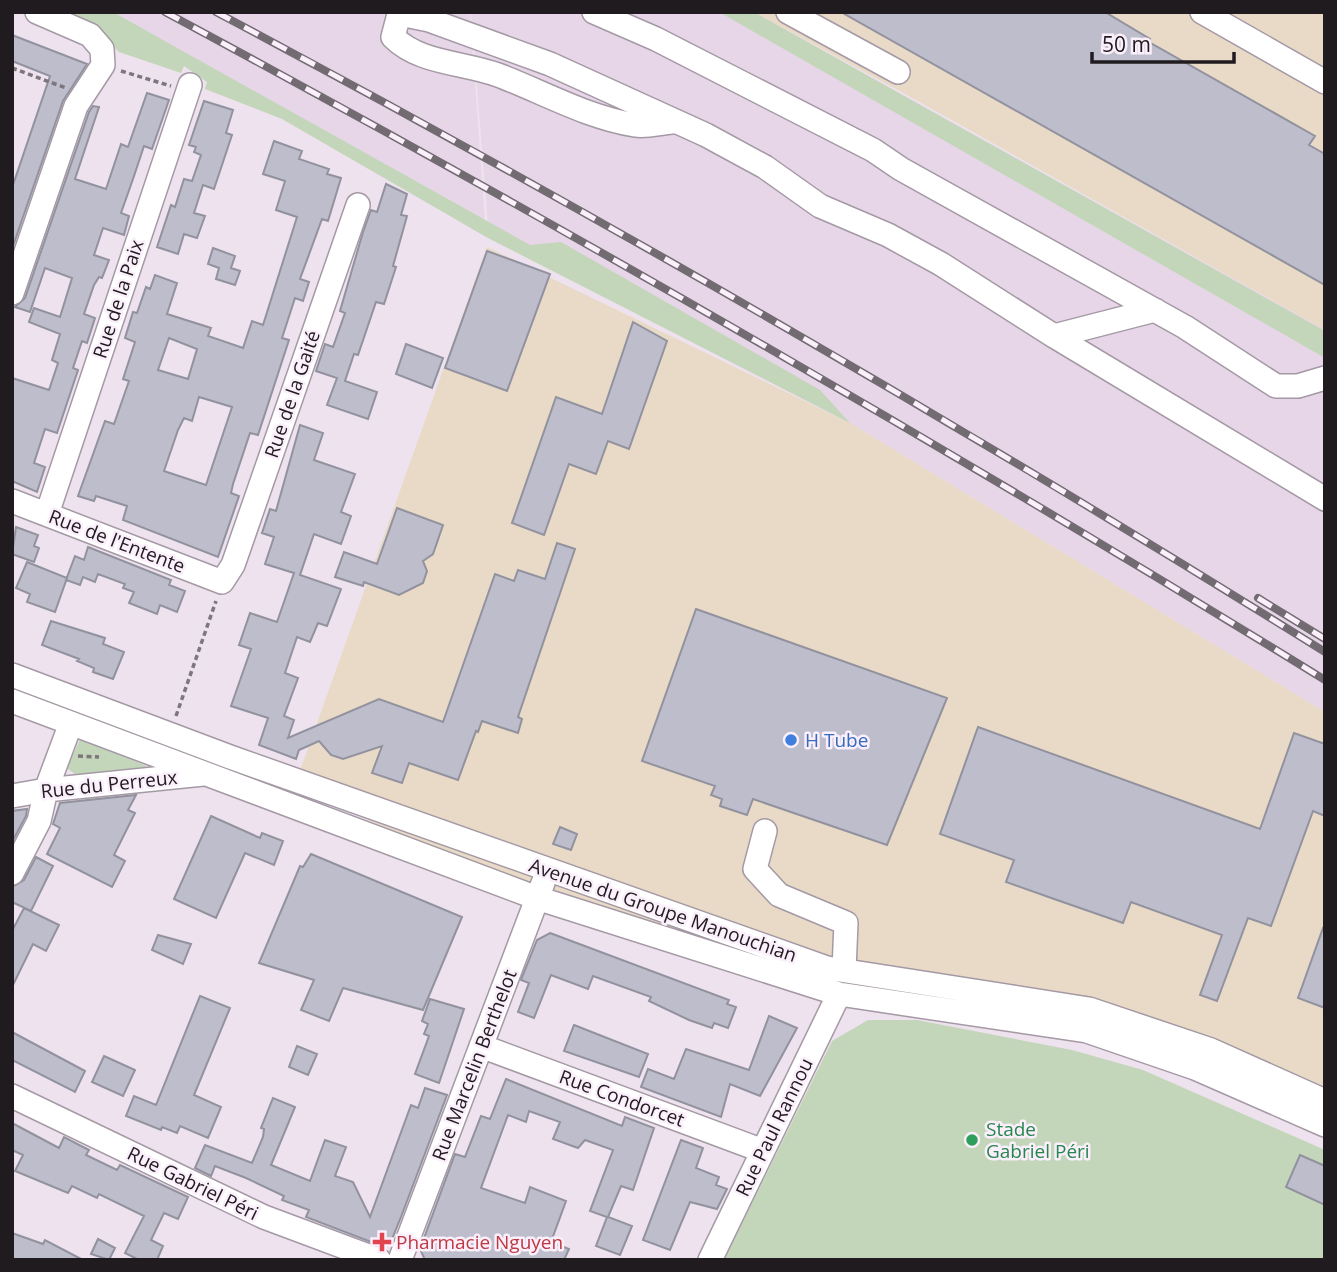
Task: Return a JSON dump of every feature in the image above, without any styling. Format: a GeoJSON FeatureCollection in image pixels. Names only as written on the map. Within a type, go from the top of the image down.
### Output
{"type":"FeatureCollection","features":[{"type":"Feature","properties":{"kind":"street"},"geometry":{"type":"LineString","coordinates":[[12,293],[76,106],[103,65],[102,49],[90,35],[37,12]]}},
{"type":"Feature","properties":{"kind":"street"},"geometry":{"type":"LineString","coordinates":[[594,12],[656,39],[873,150],[901,169],[1210,341],[1276,386],[1298,386],[1325,378]]}},
{"type":"Feature","properties":{"kind":"street"},"geometry":{"type":"LineString","coordinates":[[788,12],[898,72]]}},
{"type":"Feature","properties":{"kind":"street"},"geometry":{"type":"LineString","coordinates":[[1202,12],[1325,82]]}},
{"type":"Feature","properties":{"kind":"street"},"geometry":{"type":"LineString","coordinates":[[672,122],[638,126],[598,117],[495,74],[426,57],[404,48],[393,37],[393,29],[398,18],[405,15],[429,20],[551,64],[672,122],[706,135],[765,167],[820,206],[888,235],[942,264],[1054,336],[1325,499]]}},
{"type":"Feature","properties":{"kind":"street","name":"Rue de la Paix"},"geometry":{"type":"LineString","coordinates":[[47,514],[183,86]]}},
{"type":"Feature","properties":{"kind":"street","name":"Rue de la Gaité"},"geometry":{"type":"LineString","coordinates":[[222,582],[233,565],[358,205]]}},
{"type":"Feature","properties":{"kind":"street"},"geometry":{"type":"LineString","coordinates":[[1054,336],[1155,310]]}},
{"type":"Feature","properties":{"kind":"street","name":"Rue de l'Entente"},"geometry":{"type":"LineString","coordinates":[[12,501],[222,582]]}},
{"type":"Feature","properties":{"kind":"street","name":"Avenue du Groupe Manouchian"},"geometry":{"type":"LineString","coordinates":[[12,675],[169,735],[827,968],[1089,1009],[1211,1050],[1325,1101]]}},
{"type":"Feature","properties":{"kind":"street","name":"Avenue du Groupe Manouchian"},"geometry":{"type":"LineString","coordinates":[[12,701],[537,898],[839,993],[1087,1031],[1195,1068],[1325,1125]]}},
{"type":"Feature","properties":{"kind":"street"},"geometry":{"type":"LineString","coordinates":[[12,873],[38,821],[46,790],[71,723]]}},
{"type":"Feature","properties":{"kind":"street","name":"Rue du Perreux"},"geometry":{"type":"LineString","coordinates":[[12,796],[46,790],[206,774]]}},
{"type":"Feature","properties":{"kind":"street"},"geometry":{"type":"LineString","coordinates":[[765,831],[755,869],[779,895],[846,923],[844,970]]}},
{"type":"Feature","properties":{"kind":"street","name":"Rue Marcelin Berthelot"},"geometry":{"type":"LineString","coordinates":[[400,1260],[548,870]]}},
{"type":"Feature","properties":{"kind":"street","name":"Rue Paul Rannou"},"geometry":{"type":"LineString","coordinates":[[710,1260],[839,993]]}},
{"type":"Feature","properties":{"kind":"street","name":"Rue Condorcet"},"geometry":{"type":"LineString","coordinates":[[481,1046],[763,1150]]}},
{"type":"Feature","properties":{"kind":"street","name":"Rue Gabriel Péri"},"geometry":{"type":"LineString","coordinates":[[12,1096],[264,1217],[379,1260]]}},
{"type":"Feature","properties":{"kind":"path"},"geometry":{"type":"LineString","coordinates":[[103,65],[183,86]]}},
{"type":"Feature","properties":{"kind":"path"},"geometry":{"type":"LineString","coordinates":[[12,68],[83,95]]}},
{"type":"Feature","properties":{"kind":"path"},"geometry":{"type":"LineString","coordinates":[[169,735],[222,582]]}},
{"type":"Feature","properties":{"kind":"shaded area"},"geometry":{"type":"Polygon","coordinates":[[[104,12],[470,12],[486,237],[135,28],[104,12]]]}},
{"type":"Feature","properties":{"kind":"shaded area"},"geometry":{"type":"Polygon","coordinates":[[[471,12],[754,12],[1325,330],[1325,712],[850,423],[489,237],[471,12]]]}},
{"type":"Feature","properties":{"kind":"shaded area"},"geometry":{"type":"Polygon","coordinates":[[[754,12],[1325,12],[1325,330],[916,100],[754,12]]]}},
{"type":"Feature","properties":{"kind":"shaded area"},"geometry":{"type":"Polygon","coordinates":[[[487,247],[850,423],[1325,712],[1325,1112],[1193,1056],[795,976],[511,888],[295,785],[487,247]]]}},
{"type":"Feature","properties":{"kind":"green space"},"geometry":{"type":"Polygon","coordinates":[[[70,12],[113,12],[530,245],[561,242],[820,390],[850,423],[488,238],[282,119],[205,89],[207,82],[184,66],[181,73],[119,52],[87,21],[70,12]]]}},
{"type":"Feature","properties":{"kind":"green space"},"geometry":{"type":"Polygon","coordinates":[[[719,12],[754,12],[1325,331],[1325,358],[719,12]]]}},
{"type":"Feature","properties":{"kind":"green space"},"geometry":{"type":"Polygon","coordinates":[[[81,737],[153,769],[77,776],[67,768],[81,737]]]}},
{"type":"Feature","properties":{"kind":"green space"},"geometry":{"type":"Polygon","coordinates":[[[868,1020],[917,1020],[1072,1050],[1143,1070],[1325,1150],[1325,1260],[724,1260],[832,1041],[868,1020]]]}},
{"type":"Feature","properties":{"kind":"building"},"geometry":{"type":"Polygon","coordinates":[[[841,12],[1105,12],[1150,39],[1149,42],[1315,136],[1309,145],[1325,154],[1325,285],[841,12]]]}},
{"type":"Feature","properties":{"kind":"building"},"geometry":{"type":"Polygon","coordinates":[[[12,35],[87,64],[63,101],[12,249],[12,188],[50,76],[12,61],[12,35]]]}},
{"type":"Feature","properties":{"kind":"building"},"geometry":{"type":"Polygon","coordinates":[[[147,93],[169,100],[152,149],[144,146],[121,213],[129,216],[124,235],[103,228],[94,255],[109,260],[102,278],[99,277],[94,285],[84,314],[95,318],[87,343],[82,341],[73,368],[78,370],[57,433],[45,429],[34,463],[45,467],[37,492],[12,481],[12,378],[49,390],[58,363],[52,360],[60,334],[29,322],[34,308],[60,317],[72,278],[45,268],[30,312],[15,307],[25,298],[89,112],[93,106],[99,107],[75,179],[106,189],[121,144],[128,147],[147,93]]]}},
{"type":"Feature","properties":{"kind":"building"},"geometry":{"type":"Polygon","coordinates":[[[204,101],[233,110],[226,133],[232,135],[214,189],[203,185],[194,213],[205,216],[197,238],[184,234],[178,254],[157,247],[171,205],[175,207],[184,179],[192,181],[201,155],[194,152],[196,147],[189,145],[204,101]]]}},
{"type":"Feature","properties":{"kind":"building"},"geometry":{"type":"Polygon","coordinates":[[[274,141],[302,151],[299,159],[329,169],[327,174],[341,178],[328,221],[322,219],[300,279],[309,282],[303,301],[295,298],[282,338],[289,340],[258,435],[250,433],[233,484],[231,493],[239,496],[218,557],[123,520],[127,506],[96,496],[94,501],[78,496],[105,421],[114,424],[129,381],[123,379],[135,342],[125,338],[133,312],[137,313],[146,287],[150,289],[155,275],[177,283],[167,314],[211,328],[208,336],[243,348],[252,321],[263,325],[297,217],[276,210],[285,181],[263,174],[274,141]],[[169,338],[158,370],[188,379],[197,349],[169,338]],[[199,397],[192,421],[184,418],[178,430],[164,471],[206,485],[232,407],[199,397]]]}},
{"type":"Feature","properties":{"kind":"building"},"geometry":{"type":"Polygon","coordinates":[[[386,184],[407,194],[401,215],[407,216],[393,266],[396,267],[384,304],[376,302],[358,355],[354,354],[345,381],[377,392],[368,419],[327,405],[337,378],[316,371],[325,344],[333,347],[345,313],[340,311],[363,232],[371,210],[377,212],[386,184]]]}},
{"type":"Feature","properties":{"kind":"building"},"geometry":{"type":"Polygon","coordinates":[[[213,248],[235,256],[231,268],[240,271],[235,285],[216,279],[219,268],[208,264],[213,248]]]}},
{"type":"Feature","properties":{"kind":"building"},"geometry":{"type":"Polygon","coordinates":[[[487,251],[550,274],[507,391],[445,368],[487,251]]]}},
{"type":"Feature","properties":{"kind":"building"},"geometry":{"type":"Polygon","coordinates":[[[633,322],[667,341],[629,449],[608,441],[596,474],[569,464],[544,535],[512,523],[556,397],[602,414],[633,322]]]}},
{"type":"Feature","properties":{"kind":"building"},"geometry":{"type":"Polygon","coordinates":[[[406,344],[443,358],[432,388],[396,374],[406,344]]]}},
{"type":"Feature","properties":{"kind":"building"},"geometry":{"type":"Polygon","coordinates":[[[300,425],[323,433],[314,460],[355,474],[341,512],[351,516],[341,544],[314,534],[300,575],[341,589],[327,626],[318,623],[310,642],[297,637],[285,673],[298,678],[284,716],[294,720],[288,738],[379,699],[443,722],[495,574],[514,581],[518,570],[545,579],[557,543],[575,549],[518,717],[522,719],[518,733],[482,721],[458,780],[409,763],[402,783],[372,773],[382,746],[343,759],[331,755],[319,741],[299,750],[296,759],[259,745],[268,718],[231,706],[251,649],[239,645],[250,613],[277,622],[294,573],[265,564],[274,537],[262,533],[270,509],[276,511],[300,425]]]}},
{"type":"Feature","properties":{"kind":"building"},"geometry":{"type":"Polygon","coordinates":[[[397,508],[443,525],[433,554],[423,561],[427,571],[423,583],[399,595],[364,582],[363,586],[335,577],[344,552],[377,564],[397,508]]]}},
{"type":"Feature","properties":{"kind":"building"},"geometry":{"type":"Polygon","coordinates":[[[16,527],[38,535],[34,546],[39,548],[34,562],[12,554],[16,527]]]}},
{"type":"Feature","properties":{"kind":"building"},"geometry":{"type":"Polygon","coordinates":[[[88,547],[171,580],[169,585],[185,591],[177,612],[160,605],[157,614],[129,603],[134,592],[123,588],[125,584],[98,574],[95,582],[83,577],[80,585],[66,580],[75,556],[84,560],[88,547]]]}},
{"type":"Feature","properties":{"kind":"building"},"geometry":{"type":"Polygon","coordinates":[[[27,562],[67,578],[55,612],[27,602],[30,594],[16,588],[27,562]]]}},
{"type":"Feature","properties":{"kind":"building","name":"H Tube"},"geometry":{"type":"Polygon","coordinates":[[[696,609],[947,698],[887,845],[753,799],[747,815],[720,806],[722,799],[711,795],[715,786],[642,761],[696,609]]]}},
{"type":"Feature","properties":{"kind":"building"},"geometry":{"type":"Polygon","coordinates":[[[51,621],[105,638],[103,644],[124,652],[113,679],[93,672],[94,668],[77,661],[79,659],[42,645],[51,621]]]}},
{"type":"Feature","properties":{"kind":"building"},"geometry":{"type":"Polygon","coordinates":[[[978,727],[1260,829],[1294,733],[1325,744],[1325,816],[1313,811],[1271,926],[1248,918],[1217,1001],[1200,995],[1222,935],[1131,902],[1123,923],[1006,882],[1014,860],[940,834],[978,727]]]}},
{"type":"Feature","properties":{"kind":"building"},"geometry":{"type":"Polygon","coordinates":[[[136,795],[128,810],[135,813],[114,855],[125,861],[112,887],[47,854],[60,828],[53,824],[60,803],[136,795]]]}},
{"type":"Feature","properties":{"kind":"building"},"geometry":{"type":"Polygon","coordinates":[[[27,809],[26,816],[12,842],[12,811],[27,809]]]}},
{"type":"Feature","properties":{"kind":"building"},"geometry":{"type":"Polygon","coordinates":[[[211,816],[260,838],[262,833],[283,841],[274,865],[245,853],[216,918],[174,899],[211,816]]]}},
{"type":"Feature","properties":{"kind":"building"},"geometry":{"type":"Polygon","coordinates":[[[560,827],[577,834],[571,850],[553,844],[560,827]]]}},
{"type":"Feature","properties":{"kind":"building"},"geometry":{"type":"Polygon","coordinates":[[[311,854],[462,917],[423,1010],[343,988],[329,1021],[301,1010],[314,980],[259,963],[300,866],[303,867],[311,854]]]}},
{"type":"Feature","properties":{"kind":"building"},"geometry":{"type":"Polygon","coordinates":[[[36,857],[53,866],[31,911],[12,902],[12,887],[24,880],[36,857]]]}},
{"type":"Feature","properties":{"kind":"building"},"geometry":{"type":"Polygon","coordinates":[[[24,908],[59,925],[46,951],[33,944],[12,987],[12,931],[24,908]]]}},
{"type":"Feature","properties":{"kind":"building"},"geometry":{"type":"Polygon","coordinates":[[[1323,928],[1325,929],[1325,1008],[1298,998],[1323,928]]]}},
{"type":"Feature","properties":{"kind":"building"},"geometry":{"type":"Polygon","coordinates":[[[550,933],[729,1000],[727,1004],[736,1007],[728,1028],[714,1023],[712,1028],[689,1020],[649,1001],[651,997],[593,976],[588,989],[551,975],[534,1018],[518,1012],[529,983],[521,980],[537,940],[550,933]]]}},
{"type":"Feature","properties":{"kind":"building"},"geometry":{"type":"Polygon","coordinates":[[[158,935],[191,944],[183,964],[152,950],[158,935]]]}},
{"type":"Feature","properties":{"kind":"building"},"geometry":{"type":"Polygon","coordinates":[[[200,996],[230,1008],[194,1095],[221,1107],[208,1138],[180,1126],[177,1133],[162,1127],[161,1130],[126,1116],[134,1096],[156,1105],[200,996]]]}},
{"type":"Feature","properties":{"kind":"building"},"geometry":{"type":"Polygon","coordinates":[[[430,999],[464,1009],[439,1083],[415,1074],[429,1036],[424,1034],[428,1024],[422,1021],[430,999]]]}},
{"type":"Feature","properties":{"kind":"building"},"geometry":{"type":"Polygon","coordinates":[[[769,1016],[797,1028],[760,1096],[730,1084],[721,1117],[641,1087],[648,1069],[674,1079],[686,1049],[749,1070],[769,1016]]]}},
{"type":"Feature","properties":{"kind":"building"},"geometry":{"type":"Polygon","coordinates":[[[574,1025],[648,1054],[639,1077],[564,1051],[574,1025]]]}},
{"type":"Feature","properties":{"kind":"building"},"geometry":{"type":"Polygon","coordinates":[[[12,1032],[85,1071],[75,1092],[12,1060],[12,1032]]]}},
{"type":"Feature","properties":{"kind":"building"},"geometry":{"type":"Polygon","coordinates":[[[297,1046],[317,1054],[308,1075],[289,1067],[297,1046]]]}},
{"type":"Feature","properties":{"kind":"building"},"geometry":{"type":"Polygon","coordinates":[[[104,1056],[135,1070],[123,1096],[92,1082],[104,1056]]]}},
{"type":"Feature","properties":{"kind":"building"},"geometry":{"type":"Polygon","coordinates":[[[506,1079],[622,1126],[625,1117],[654,1128],[633,1190],[621,1186],[608,1217],[632,1226],[620,1255],[596,1246],[607,1217],[590,1211],[613,1150],[585,1140],[578,1148],[553,1139],[560,1122],[529,1111],[526,1122],[508,1115],[481,1188],[525,1203],[530,1187],[566,1201],[551,1242],[569,1249],[564,1260],[425,1260],[420,1249],[455,1154],[465,1157],[481,1116],[490,1119],[506,1079]]]}},
{"type":"Feature","properties":{"kind":"building"},"geometry":{"type":"Polygon","coordinates":[[[425,1088],[447,1095],[390,1244],[384,1247],[306,1217],[309,1210],[282,1200],[284,1196],[246,1178],[215,1166],[211,1176],[195,1168],[205,1145],[252,1163],[263,1137],[264,1129],[261,1128],[273,1098],[295,1107],[271,1165],[310,1181],[325,1140],[346,1147],[335,1176],[353,1182],[370,1217],[411,1105],[418,1108],[425,1088]]]}},
{"type":"Feature","properties":{"kind":"building"},"geometry":{"type":"Polygon","coordinates":[[[12,1123],[59,1148],[64,1137],[89,1150],[86,1155],[117,1170],[120,1165],[188,1197],[178,1219],[164,1213],[151,1240],[163,1246],[157,1260],[139,1260],[125,1253],[144,1216],[99,1194],[97,1198],[72,1186],[68,1193],[15,1171],[23,1155],[12,1150],[12,1123]]]}},
{"type":"Feature","properties":{"kind":"building"},"geometry":{"type":"Polygon","coordinates":[[[681,1140],[703,1148],[696,1168],[719,1177],[716,1185],[727,1189],[717,1209],[690,1202],[670,1250],[643,1240],[681,1140]]]}},
{"type":"Feature","properties":{"kind":"building"},"geometry":{"type":"Polygon","coordinates":[[[1300,1155],[1325,1166],[1325,1205],[1286,1187],[1300,1155]]]}},
{"type":"Feature","properties":{"kind":"building"},"geometry":{"type":"Polygon","coordinates":[[[12,1233],[43,1244],[45,1240],[83,1260],[12,1260],[12,1233]]]}},
{"type":"Feature","properties":{"kind":"building"},"geometry":{"type":"Polygon","coordinates":[[[98,1239],[115,1248],[109,1260],[91,1254],[98,1239]]]}},
{"type":"Feature","properties":{"kind":"railway"},"geometry":{"type":"LineString","coordinates":[[165,12],[459,172],[750,337],[895,421],[1325,680]]}},
{"type":"Feature","properties":{"kind":"railway"},"geometry":{"type":"LineString","coordinates":[[216,12],[497,165],[776,322],[1052,485],[1325,652]]}},
{"type":"Feature","properties":{"kind":"railway"},"geometry":{"type":"LineString","coordinates":[[1258,598],[1325,639]]}},
{"type":"Feature","properties":{"kind":"place","name":"H Tube"},"geometry":{"type":"Point","coordinates":[791,740]}},
{"type":"Feature","properties":{"kind":"place","name":"Stade Gabriel Péri"},"geometry":{"type":"Point","coordinates":[972,1140]}},
{"type":"Feature","properties":{"kind":"place","name":"Pharmacie Nguyen"},"geometry":{"type":"Point","coordinates":[382,1242]}}]}
